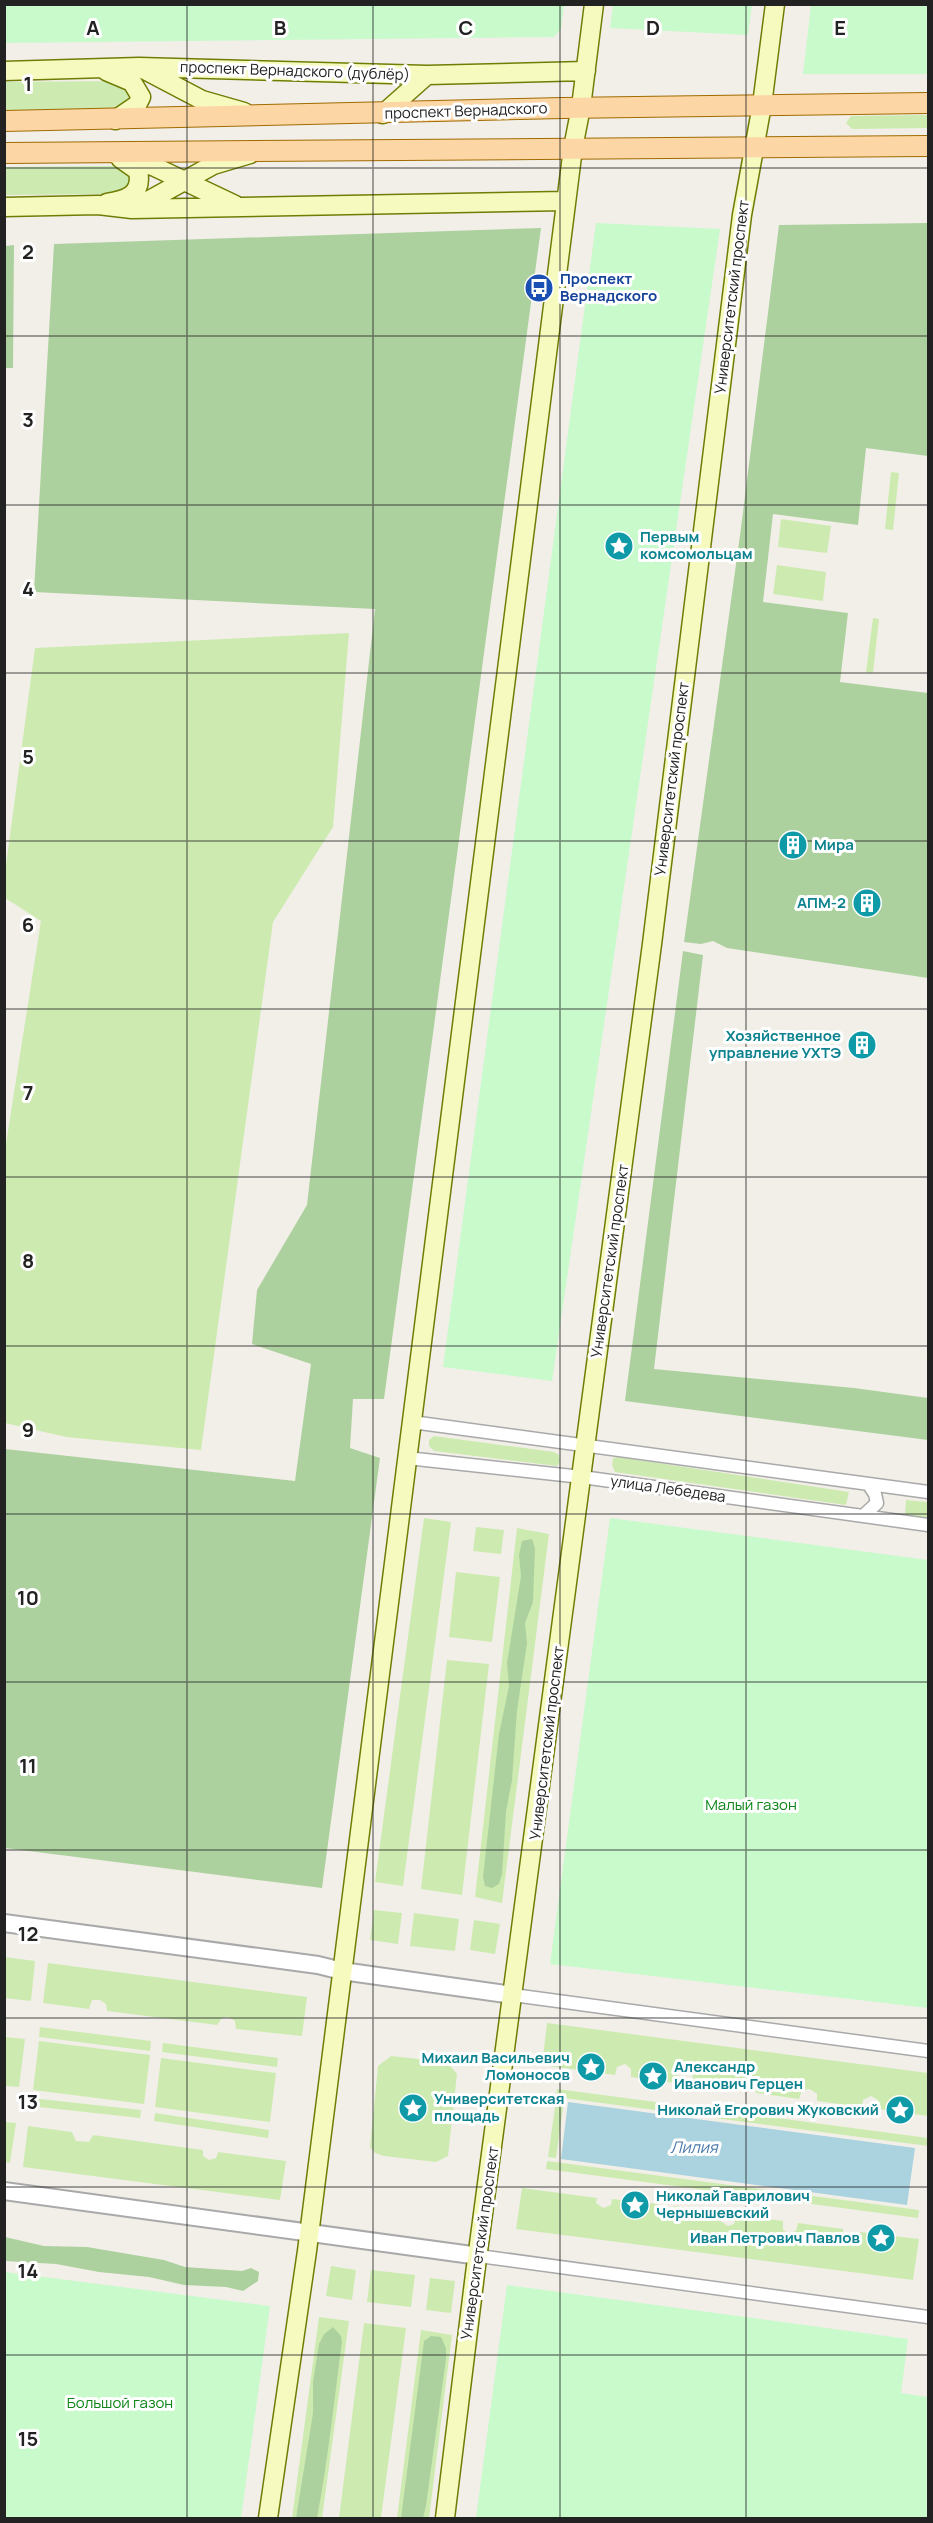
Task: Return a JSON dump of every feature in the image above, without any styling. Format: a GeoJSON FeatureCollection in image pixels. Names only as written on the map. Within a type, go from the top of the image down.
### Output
{"type":"FeatureCollection","features":[{"type":"Feature","properties":{"kind":"main road"},"geometry":{"type":"LineString","coordinates":[[268,2518],[309,2233],[566,201],[594,4]]}},
{"type":"Feature","properties":{"kind":"main road","name":"Университетский проспект"},"geometry":{"type":"LineString","coordinates":[[445,2518],[652,944],[742,215],[762,105],[775,4]]}},
{"type":"Feature","properties":{"kind":"main road"},"geometry":{"type":"LineString","coordinates":[[139,66],[202,100],[260,115]]}},
{"type":"Feature","properties":{"kind":"main road","name":"проспект Вернадского (дублёр)"},"geometry":{"type":"LineString","coordinates":[[4,71],[139,66],[427,75],[586,71]]}},
{"type":"Feature","properties":{"kind":"main road"},"geometry":{"type":"LineString","coordinates":[[99,69],[120,75],[132,82],[138,88],[141,97],[137,105],[115,120]]}},
{"type":"Feature","properties":{"kind":"main road"},"geometry":{"type":"LineString","coordinates":[[383,114],[427,75]]}},
{"type":"Feature","properties":{"kind":"main road","name":"проспект Вернадского"},"geometry":{"type":"LineString","coordinates":[[4,121],[928,103]]}},
{"type":"Feature","properties":{"kind":"main road"},"geometry":{"type":"LineString","coordinates":[[4,153],[928,146]]}},
{"type":"Feature","properties":{"kind":"main road"},"geometry":{"type":"LineString","coordinates":[[132,209],[151,201],[213,165],[267,150]]}},
{"type":"Feature","properties":{"kind":"main road"},"geometry":{"type":"LineString","coordinates":[[109,152],[155,167],[182,182],[239,207]]}},
{"type":"Feature","properties":{"kind":"main road"},"geometry":{"type":"LineString","coordinates":[[98,205],[121,201],[129,197],[138,189],[140,181],[138,171],[130,163],[109,152]]}},
{"type":"Feature","properties":{"kind":"main road"},"geometry":{"type":"LineString","coordinates":[[4,207],[98,205],[132,209],[566,201]]}},
{"type":"Feature","properties":{"kind":"street"},"geometry":{"type":"LineString","coordinates":[[412,1422],[928,1492]]}},
{"type":"Feature","properties":{"kind":"street","name":"улица Лебедева"},"geometry":{"type":"LineString","coordinates":[[407,1458],[582,1477],[928,1525]]}},
{"type":"Feature","properties":{"kind":"street"},"geometry":{"type":"LineString","coordinates":[[863,1516],[877,1503],[875,1494],[869,1485]]}},
{"type":"Feature","properties":{"kind":"street"},"geometry":{"type":"LineString","coordinates":[[4,1923],[928,2051]]}},
{"type":"Feature","properties":{"kind":"street"},"geometry":{"type":"LineString","coordinates":[[4,2192],[928,2317]]}},
{"type":"Feature","properties":{"kind":"green space"},"geometry":{"type":"Polygon","coordinates":[[[613,4],[752,5],[748,35],[610,28],[613,4]]]}},
{"type":"Feature","properties":{"kind":"green space"},"geometry":{"type":"Polygon","coordinates":[[[4,5],[564,5],[561,29],[554,37],[5,43],[4,5]]]}},
{"type":"Feature","properties":{"kind":"green space"},"geometry":{"type":"Polygon","coordinates":[[[811,5],[928,5],[928,74],[803,74],[811,5]]]}},
{"type":"Feature","properties":{"kind":"green space"},"geometry":{"type":"Polygon","coordinates":[[[118,81],[124,83],[132,97],[124,109],[5,113],[4,82],[118,81]]]}},
{"type":"Feature","properties":{"kind":"green space"},"geometry":{"type":"Polygon","coordinates":[[[928,115],[928,128],[852,129],[846,123],[851,116],[928,115]]]}},
{"type":"Feature","properties":{"kind":"green space"},"geometry":{"type":"Polygon","coordinates":[[[4,167],[126,167],[132,179],[126,190],[111,194],[5,195],[4,167]]]}},
{"type":"Feature","properties":{"kind":"green space"},"geometry":{"type":"Polygon","coordinates":[[[596,223],[720,229],[552,1381],[443,1367],[596,223]]]}},
{"type":"Feature","properties":{"kind":"green space"},"geometry":{"type":"Polygon","coordinates":[[[928,223],[928,456],[866,448],[858,525],[773,514],[763,602],[848,613],[840,682],[928,693],[928,978],[727,948],[713,941],[701,944],[684,942],[741,528],[779,225],[928,223]]]}},
{"type":"Feature","properties":{"kind":"green space"},"geometry":{"type":"Polygon","coordinates":[[[541,228],[384,1399],[353,1399],[350,1448],[380,1458],[322,1888],[5,1848],[5,1449],[295,1481],[311,1364],[252,1344],[257,1290],[307,1205],[375,609],[34,592],[54,244],[541,228]]]}},
{"type":"Feature","properties":{"kind":"green space"},"geometry":{"type":"Polygon","coordinates":[[[14,245],[13,368],[5,368],[5,246],[14,245]]]}},
{"type":"Feature","properties":{"kind":"green space"},"geometry":{"type":"Polygon","coordinates":[[[891,472],[899,473],[893,530],[885,529],[891,472]]]}},
{"type":"Feature","properties":{"kind":"green space"},"geometry":{"type":"Polygon","coordinates":[[[781,519],[831,526],[827,553],[778,547],[781,519]]]}},
{"type":"Feature","properties":{"kind":"green space"},"geometry":{"type":"Polygon","coordinates":[[[777,565],[826,572],[823,601],[773,594],[777,565]]]}},
{"type":"Feature","properties":{"kind":"green space"},"geometry":{"type":"Polygon","coordinates":[[[873,618],[879,619],[873,673],[866,672],[873,618]]]}},
{"type":"Feature","properties":{"kind":"green space"},"geometry":{"type":"Polygon","coordinates":[[[349,633],[333,827],[273,922],[201,1450],[66,1437],[5,1423],[5,1150],[41,921],[5,898],[4,880],[35,648],[349,633]]]}},
{"type":"Feature","properties":{"kind":"green space"},"geometry":{"type":"Polygon","coordinates":[[[683,951],[703,955],[654,1369],[854,1388],[928,1398],[928,1440],[625,1401],[683,951]]]}},
{"type":"Feature","properties":{"kind":"green space"},"geometry":{"type":"Polygon","coordinates":[[[434,1436],[554,1452],[559,1455],[560,1462],[557,1466],[434,1451],[429,1446],[429,1440],[434,1436]]]}},
{"type":"Feature","properties":{"kind":"green space"},"geometry":{"type":"Polygon","coordinates":[[[613,1458],[849,1492],[846,1505],[615,1472],[612,1465],[613,1458]]]}},
{"type":"Feature","properties":{"kind":"green space"},"geometry":{"type":"Polygon","coordinates":[[[906,1500],[928,1502],[928,1518],[905,1515],[906,1500]]]}},
{"type":"Feature","properties":{"kind":"green space"},"geometry":{"type":"Polygon","coordinates":[[[424,1518],[451,1522],[403,1886],[375,1882],[424,1518]]]}},
{"type":"Feature","properties":{"kind":"green space","name":"Малый газон"},"geometry":{"type":"Polygon","coordinates":[[[610,1518],[928,1560],[928,2008],[550,1964],[610,1518]]]}},
{"type":"Feature","properties":{"kind":"green space"},"geometry":{"type":"Polygon","coordinates":[[[476,1527],[504,1530],[501,1554],[473,1551],[476,1527]]]}},
{"type":"Feature","properties":{"kind":"green space"},"geometry":{"type":"Polygon","coordinates":[[[517,1528],[549,1534],[502,1903],[475,1897],[517,1528]]]}},
{"type":"Feature","properties":{"kind":"green space"},"geometry":{"type":"Polygon","coordinates":[[[532,1539],[535,1548],[533,1602],[525,1623],[527,1643],[517,1711],[512,1780],[506,1812],[502,1874],[499,1884],[492,1888],[485,1886],[483,1877],[499,1734],[509,1686],[507,1663],[521,1576],[519,1555],[522,1541],[532,1539]]]}},
{"type":"Feature","properties":{"kind":"green space"},"geometry":{"type":"Polygon","coordinates":[[[456,1572],[500,1577],[492,1642],[449,1637],[456,1572]]]}},
{"type":"Feature","properties":{"kind":"green space"},"geometry":{"type":"Polygon","coordinates":[[[447,1660],[489,1664],[462,1895],[421,1889],[447,1660]]]}},
{"type":"Feature","properties":{"kind":"green space"},"geometry":{"type":"Polygon","coordinates":[[[374,1910],[402,1913],[398,1944],[370,1940],[374,1910]]]}},
{"type":"Feature","properties":{"kind":"green space"},"geometry":{"type":"Polygon","coordinates":[[[414,1913],[459,1919],[455,1951],[410,1946],[414,1913]]]}},
{"type":"Feature","properties":{"kind":"green space"},"geometry":{"type":"Polygon","coordinates":[[[474,1920],[500,1924],[495,1954],[470,1950],[474,1920]]]}},
{"type":"Feature","properties":{"kind":"green space"},"geometry":{"type":"Polygon","coordinates":[[[5,1957],[35,1961],[31,2001],[5,1998],[5,1957]]]}},
{"type":"Feature","properties":{"kind":"green space"},"geometry":{"type":"Polygon","coordinates":[[[48,1963],[307,1997],[302,2036],[236,2029],[235,2021],[228,2017],[222,2018],[217,2025],[107,2011],[106,2004],[100,2000],[92,2000],[89,2009],[43,2003],[48,1963]]]}},
{"type":"Feature","properties":{"kind":"green space"},"geometry":{"type":"Polygon","coordinates":[[[547,2023],[928,2073],[928,2116],[878,2109],[878,2100],[871,2096],[863,2100],[862,2107],[817,2101],[817,2094],[810,2089],[802,2090],[799,2099],[756,2093],[755,2085],[748,2080],[741,2082],[737,2091],[693,2085],[693,2076],[686,2072],[678,2074],[676,2083],[631,2077],[631,2069],[625,2064],[617,2067],[615,2075],[542,2065],[547,2023]]]}},
{"type":"Feature","properties":{"kind":"green space"},"geometry":{"type":"Polygon","coordinates":[[[40,2027],[151,2041],[150,2051],[39,2037],[40,2027]]]}},
{"type":"Feature","properties":{"kind":"green space"},"geometry":{"type":"Polygon","coordinates":[[[5,2037],[25,2039],[19,2087],[5,2086],[5,2037]]]}},
{"type":"Feature","properties":{"kind":"green space"},"geometry":{"type":"Polygon","coordinates":[[[39,2041],[150,2055],[144,2104],[33,2090],[39,2041]]]}},
{"type":"Feature","properties":{"kind":"green space"},"geometry":{"type":"Polygon","coordinates":[[[163,2043],[278,2058],[277,2067],[162,2052],[163,2043]]]}},
{"type":"Feature","properties":{"kind":"green space"},"geometry":{"type":"Polygon","coordinates":[[[391,2056],[447,2062],[457,2074],[448,2156],[436,2162],[384,2156],[375,2153],[370,2147],[378,2066],[391,2056]]]}},
{"type":"Feature","properties":{"kind":"green space"},"geometry":{"type":"Polygon","coordinates":[[[161,2058],[276,2073],[270,2122],[155,2107],[161,2058]]]}},
{"type":"Feature","properties":{"kind":"green space"},"geometry":{"type":"Polygon","coordinates":[[[557,2089],[928,2138],[928,2146],[556,2097],[557,2089]]]}},
{"type":"Feature","properties":{"kind":"green space"},"geometry":{"type":"Polygon","coordinates":[[[31,2098],[141,2110],[140,2118],[30,2106],[31,2098]]]}},
{"type":"Feature","properties":{"kind":"green space"},"geometry":{"type":"Polygon","coordinates":[[[556,2100],[564,2101],[556,2158],[548,2157],[556,2100]]]}},
{"type":"Feature","properties":{"kind":"green space"},"geometry":{"type":"Polygon","coordinates":[[[155,2113],[269,2130],[268,2138],[154,2121],[155,2113]]]}},
{"type":"Feature","properties":{"kind":"green space"},"geometry":{"type":"Polygon","coordinates":[[[5,2122],[16,2123],[10,2163],[5,2162],[5,2122]]]}},
{"type":"Feature","properties":{"kind":"green space"},"geometry":{"type":"Polygon","coordinates":[[[28,2126],[72,2132],[76,2141],[89,2142],[93,2135],[203,2150],[203,2156],[209,2160],[216,2158],[218,2152],[286,2161],[280,2200],[23,2167],[28,2126]]]}},
{"type":"Feature","properties":{"kind":"green space"},"geometry":{"type":"Polygon","coordinates":[[[547,2161],[919,2210],[918,2218],[546,2169],[547,2161]]]}},
{"type":"Feature","properties":{"kind":"green space"},"geometry":{"type":"Polygon","coordinates":[[[522,2188],[597,2198],[596,2203],[603,2208],[611,2205],[612,2199],[658,2204],[662,2215],[672,2214],[674,2206],[720,2213],[720,2221],[728,2226],[734,2224],[737,2215],[783,2221],[783,2230],[788,2233],[796,2231],[798,2223],[843,2229],[844,2237],[850,2241],[857,2239],[860,2232],[919,2239],[913,2280],[516,2229],[522,2188]]]}},
{"type":"Feature","properties":{"kind":"green space"},"geometry":{"type":"Polygon","coordinates":[[[5,2237],[44,2246],[87,2247],[164,2260],[185,2267],[242,2271],[251,2268],[259,2272],[258,2281],[243,2291],[226,2287],[184,2285],[149,2277],[99,2272],[56,2264],[5,2261],[5,2237]]]}},
{"type":"Feature","properties":{"kind":"green space"},"geometry":{"type":"Polygon","coordinates":[[[331,2266],[356,2270],[352,2300],[326,2296],[331,2266]]]}},
{"type":"Feature","properties":{"kind":"green space"},"geometry":{"type":"Polygon","coordinates":[[[371,2270],[415,2275],[411,2307],[367,2302],[371,2270]]]}},
{"type":"Feature","properties":{"kind":"green space","name":"Большой газон"},"geometry":{"type":"Polygon","coordinates":[[[5,2272],[270,2306],[241,2518],[5,2518],[5,2272]]]}},
{"type":"Feature","properties":{"kind":"green space"},"geometry":{"type":"Polygon","coordinates":[[[430,2278],[455,2281],[451,2313],[426,2310],[430,2278]]]}},
{"type":"Feature","properties":{"kind":"green space"},"geometry":{"type":"Polygon","coordinates":[[[507,2285],[908,2339],[901,2393],[928,2397],[928,2518],[476,2518],[507,2285]]]}},
{"type":"Feature","properties":{"kind":"green space"},"geometry":{"type":"Polygon","coordinates":[[[319,2317],[349,2321],[322,2518],[292,2518],[319,2317]]]}},
{"type":"Feature","properties":{"kind":"green space"},"geometry":{"type":"Polygon","coordinates":[[[364,2323],[406,2328],[381,2518],[339,2518],[364,2323]]]}},
{"type":"Feature","properties":{"kind":"green space"},"geometry":{"type":"Polygon","coordinates":[[[333,2327],[341,2336],[342,2342],[317,2518],[296,2518],[313,2413],[313,2382],[319,2344],[324,2334],[333,2327]]]}},
{"type":"Feature","properties":{"kind":"green space"},"geometry":{"type":"Polygon","coordinates":[[[421,2330],[452,2335],[429,2518],[397,2518],[421,2330]]]}},
{"type":"Feature","properties":{"kind":"green space"},"geometry":{"type":"Polygon","coordinates":[[[431,2336],[441,2337],[446,2348],[446,2359],[426,2506],[423,2518],[401,2518],[424,2341],[431,2336]]]}},
{"type":"Feature","properties":{"kind":"water","name":"Лилия"},"geometry":{"type":"Polygon","coordinates":[[[568,2102],[915,2148],[907,2205],[561,2159],[568,2102]]]}},
{"type":"Feature","properties":{"kind":"place","name":"Проспект Вернадского"},"geometry":{"type":"Point","coordinates":[539,288]}},
{"type":"Feature","properties":{"kind":"place","name":"Первым комсомольцам"},"geometry":{"type":"Point","coordinates":[619,546]}},
{"type":"Feature","properties":{"kind":"place","name":"Мира"},"geometry":{"type":"Point","coordinates":[793,845]}},
{"type":"Feature","properties":{"kind":"place","name":"АПМ-2"},"geometry":{"type":"Point","coordinates":[867,903]}},
{"type":"Feature","properties":{"kind":"place","name":"Хозяйственное управление УХТЭ"},"geometry":{"type":"Point","coordinates":[862,1045]}},
{"type":"Feature","properties":{"kind":"place","name":"Михаил Васильевич Ломоносов"},"geometry":{"type":"Point","coordinates":[591,2067]}},
{"type":"Feature","properties":{"kind":"place","name":"Александр Иванович Герцен"},"geometry":{"type":"Point","coordinates":[653,2076]}},
{"type":"Feature","properties":{"kind":"place","name":"Университетская площадь"},"geometry":{"type":"Point","coordinates":[413,2108]}},
{"type":"Feature","properties":{"kind":"place","name":"Николай Егорович Жуковский"},"geometry":{"type":"Point","coordinates":[900,2110]}},
{"type":"Feature","properties":{"kind":"place","name":"Николай Гаврилович Чернышевский"},"geometry":{"type":"Point","coordinates":[635,2205]}},
{"type":"Feature","properties":{"kind":"place","name":"Иван Петрович Павлов"},"geometry":{"type":"Point","coordinates":[881,2238]}}]}
